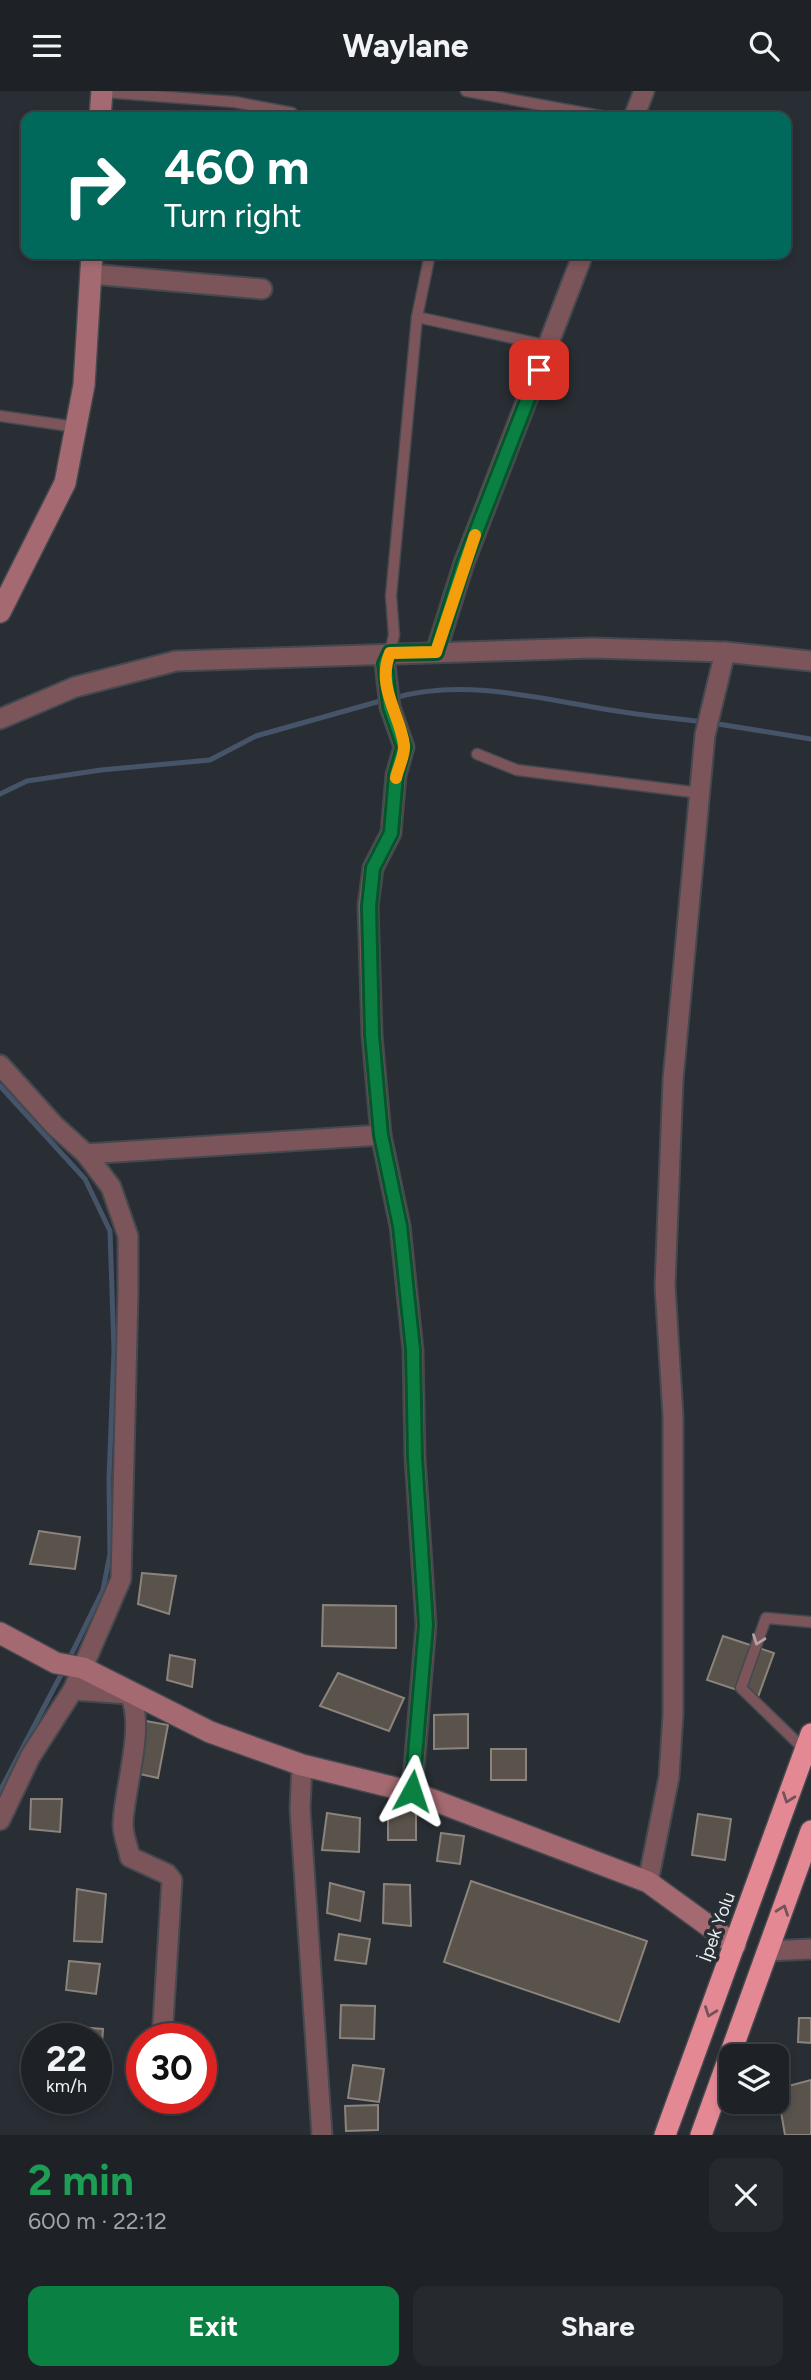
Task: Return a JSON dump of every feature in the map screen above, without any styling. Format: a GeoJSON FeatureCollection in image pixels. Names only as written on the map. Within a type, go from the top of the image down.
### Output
{"type":"FeatureCollection","features":[{"type":"Feature","properties":{"kind":"highway","name":"İpek Yolu"},"geometry":{"type":"LineString","coordinates":[[665,2135],[808,1742]]}},
{"type":"Feature","properties":{"kind":"highway"},"geometry":{"type":"LineString","coordinates":[[701,2135],[811,1831]]}},
{"type":"Feature","properties":{"kind":"street"},"geometry":{"type":"LineString","coordinates":[[100,112],[102,91]]}},
{"type":"Feature","properties":{"kind":"street"},"geometry":{"type":"LineString","coordinates":[[636,112],[644,91]]}},
{"type":"Feature","properties":{"kind":"street"},"geometry":{"type":"LineString","coordinates":[[436,652],[464,563],[581,259]]}},
{"type":"Feature","properties":{"kind":"street"},"geometry":{"type":"LineString","coordinates":[[0,612],[65,483],[84,385],[91,264],[262,289]]}},
{"type":"Feature","properties":{"kind":"street"},"geometry":{"type":"LineString","coordinates":[[0,719],[75,687],[176,661],[592,648],[725,652],[811,661]]}},
{"type":"Feature","properties":{"kind":"street"},"geometry":{"type":"LineString","coordinates":[[648,1882],[669,1777],[673,1714],[673,1416],[665,1286],[673,1080],[705,735],[725,652]]}},
{"type":"Feature","properties":{"kind":"street"},"geometry":{"type":"LineString","coordinates":[[390,653],[385,664],[390,707],[404,747],[396,775],[391,833],[373,868],[369,906],[372,1035],[381,1135],[400,1226],[413,1350],[415,1457],[426,1625],[412,1791]]}},
{"type":"Feature","properties":{"kind":"street"},"geometry":{"type":"LineString","coordinates":[[0,1065],[86,1154],[111,1187],[128,1236],[121,1579],[72,1690],[30,1757],[0,1820]]}},
{"type":"Feature","properties":{"kind":"street"},"geometry":{"type":"LineString","coordinates":[[86,1154],[381,1135]]}},
{"type":"Feature","properties":{"kind":"street"},"geometry":{"type":"LineString","coordinates":[[0,1633],[56,1663],[83,1668],[210,1732],[302,1765],[412,1791],[648,1882],[734,1945]]}},
{"type":"Feature","properties":{"kind":"street"},"geometry":{"type":"LineString","coordinates":[[72,1690],[128,1694],[133,1703],[134,1745],[124,1834],[130,1857],[134,1861],[167,1874],[172,1880],[163,2023]]}},
{"type":"Feature","properties":{"kind":"street"},"geometry":{"type":"LineString","coordinates":[[302,1765],[300,1809],[322,2135]]}},
{"type":"Feature","properties":{"kind":"street"},"geometry":{"type":"LineString","coordinates":[[768,1951],[811,1949]]}},
{"type":"Feature","properties":{"kind":"lane"},"geometry":{"type":"LineString","coordinates":[[102,91],[234,102],[287,112]]}},
{"type":"Feature","properties":{"kind":"lane"},"geometry":{"type":"LineString","coordinates":[[466,91],[579,112]]}},
{"type":"Feature","properties":{"kind":"lane"},"geometry":{"type":"LineString","coordinates":[[390,653],[394,635],[391,596],[417,317],[429,259]]}},
{"type":"Feature","properties":{"kind":"lane"},"geometry":{"type":"LineString","coordinates":[[417,317],[549,347]]}},
{"type":"Feature","properties":{"kind":"lane"},"geometry":{"type":"LineString","coordinates":[[0,416],[76,427]]}},
{"type":"Feature","properties":{"kind":"lane"},"geometry":{"type":"LineString","coordinates":[[477,754],[517,770],[701,793]]}},
{"type":"Feature","properties":{"kind":"lane"},"geometry":{"type":"LineString","coordinates":[[808,1742],[741,1688],[766,1618],[811,1622]]}},
{"type":"Feature","properties":{"kind":"building"},"geometry":{"type":"Polygon","coordinates":[[[39,1531],[80,1537],[75,1569],[30,1564],[39,1531]]]}},
{"type":"Feature","properties":{"kind":"building"},"geometry":{"type":"Polygon","coordinates":[[[142,1573],[176,1576],[169,1614],[138,1604],[142,1573]]]}},
{"type":"Feature","properties":{"kind":"building"},"geometry":{"type":"Polygon","coordinates":[[[323,1605],[396,1606],[396,1648],[322,1646],[323,1605]]]}},
{"type":"Feature","properties":{"kind":"building"},"geometry":{"type":"Polygon","coordinates":[[[723,1636],[774,1653],[758,1697],[707,1680],[723,1636]]]}},
{"type":"Feature","properties":{"kind":"building"},"geometry":{"type":"Polygon","coordinates":[[[170,1655],[195,1660],[192,1687],[167,1680],[170,1655]]]}},
{"type":"Feature","properties":{"kind":"building"},"geometry":{"type":"Polygon","coordinates":[[[338,1673],[404,1698],[389,1731],[320,1706],[338,1673]]]}},
{"type":"Feature","properties":{"kind":"building"},"geometry":{"type":"Polygon","coordinates":[[[468,1714],[468,1748],[434,1749],[434,1715],[468,1714]]]}},
{"type":"Feature","properties":{"kind":"building"},"geometry":{"type":"Polygon","coordinates":[[[146,1721],[168,1725],[158,1778],[135,1773],[146,1721]]]}},
{"type":"Feature","properties":{"kind":"building"},"geometry":{"type":"Polygon","coordinates":[[[491,1749],[526,1749],[526,1780],[491,1780],[491,1749]]]}},
{"type":"Feature","properties":{"kind":"building"},"geometry":{"type":"Polygon","coordinates":[[[31,1799],[62,1799],[60,1832],[30,1829],[31,1799]]]}},
{"type":"Feature","properties":{"kind":"building"},"geometry":{"type":"Polygon","coordinates":[[[388,1808],[416,1808],[416,1840],[388,1840],[388,1808]]]}},
{"type":"Feature","properties":{"kind":"building"},"geometry":{"type":"Polygon","coordinates":[[[327,1813],[360,1818],[359,1852],[322,1850],[327,1813]]]}},
{"type":"Feature","properties":{"kind":"building"},"geometry":{"type":"Polygon","coordinates":[[[698,1814],[731,1819],[725,1860],[692,1855],[698,1814]]]}},
{"type":"Feature","properties":{"kind":"building"},"geometry":{"type":"Polygon","coordinates":[[[441,1833],[464,1836],[460,1864],[437,1861],[441,1833]]]}},
{"type":"Feature","properties":{"kind":"building"},"geometry":{"type":"Polygon","coordinates":[[[471,1881],[647,1941],[619,2022],[444,1962],[471,1881]]]}},
{"type":"Feature","properties":{"kind":"building"},"geometry":{"type":"Polygon","coordinates":[[[330,1883],[364,1892],[360,1921],[327,1913],[330,1883]]]}},
{"type":"Feature","properties":{"kind":"building"},"geometry":{"type":"Polygon","coordinates":[[[384,1884],[410,1885],[411,1926],[383,1923],[384,1884]]]}},
{"type":"Feature","properties":{"kind":"building"},"geometry":{"type":"Polygon","coordinates":[[[77,1889],[106,1894],[102,1942],[74,1941],[77,1889]]]}},
{"type":"Feature","properties":{"kind":"building"},"geometry":{"type":"Polygon","coordinates":[[[339,1934],[370,1939],[366,1964],[335,1960],[339,1934]]]}},
{"type":"Feature","properties":{"kind":"building"},"geometry":{"type":"Polygon","coordinates":[[[69,1961],[100,1964],[96,1994],[66,1990],[69,1961]]]}},
{"type":"Feature","properties":{"kind":"building"},"geometry":{"type":"Polygon","coordinates":[[[341,2005],[375,2006],[374,2039],[340,2038],[341,2005]]]}},
{"type":"Feature","properties":{"kind":"building"},"geometry":{"type":"Polygon","coordinates":[[[799,2018],[811,2018],[811,2043],[798,2042],[799,2018]]]}},
{"type":"Feature","properties":{"kind":"building"},"geometry":{"type":"Polygon","coordinates":[[[353,2065],[384,2069],[379,2102],[348,2098],[353,2065]]]}},
{"type":"Feature","properties":{"kind":"building"},"geometry":{"type":"Polygon","coordinates":[[[811,2080],[811,2135],[785,2135],[781,2114],[789,2114],[789,2086],[811,2080]]]}},
{"type":"Feature","properties":{"kind":"building"},"geometry":{"type":"Polygon","coordinates":[[[378,2105],[378,2130],[346,2131],[345,2106],[378,2105]]]}},
{"type":"Feature","properties":{"kind":"waterway"},"geometry":{"type":"LineString","coordinates":[[394,698],[421,692],[477,690],[702,722]]}},
{"type":"Feature","properties":{"kind":"waterway"},"geometry":{"type":"LineString","coordinates":[[0,794],[27,781],[101,770],[210,760],[256,736],[384,700]]}},
{"type":"Feature","properties":{"kind":"waterway"},"geometry":{"type":"LineString","coordinates":[[712,723],[811,739]]}},
{"type":"Feature","properties":{"kind":"waterway"},"geometry":{"type":"LineString","coordinates":[[0,1086],[85,1179],[110,1231],[114,1351],[109,1478],[110,1554],[103,1590],[68,1661]]}},
{"type":"Feature","properties":{"kind":"waterway"},"geometry":{"type":"LineString","coordinates":[[0,1791],[64,1669]]}},
{"type":"Feature","properties":{"kind":"slow traffic"},"geometry":{"type":"LineString","coordinates":[[396,778],[404,747],[390,707],[385,664],[390,653],[436,652],[475,535]]}},
{"type":"Feature","properties":{"kind":"route"},"geometry":{"type":"LineString","coordinates":[[412,1791],[426,1625],[415,1457],[413,1350],[400,1226],[381,1135],[372,1035],[369,906],[373,868],[391,833],[396,775],[404,747],[390,707],[385,664],[390,653],[436,652],[464,563],[539,370]]}}]}
